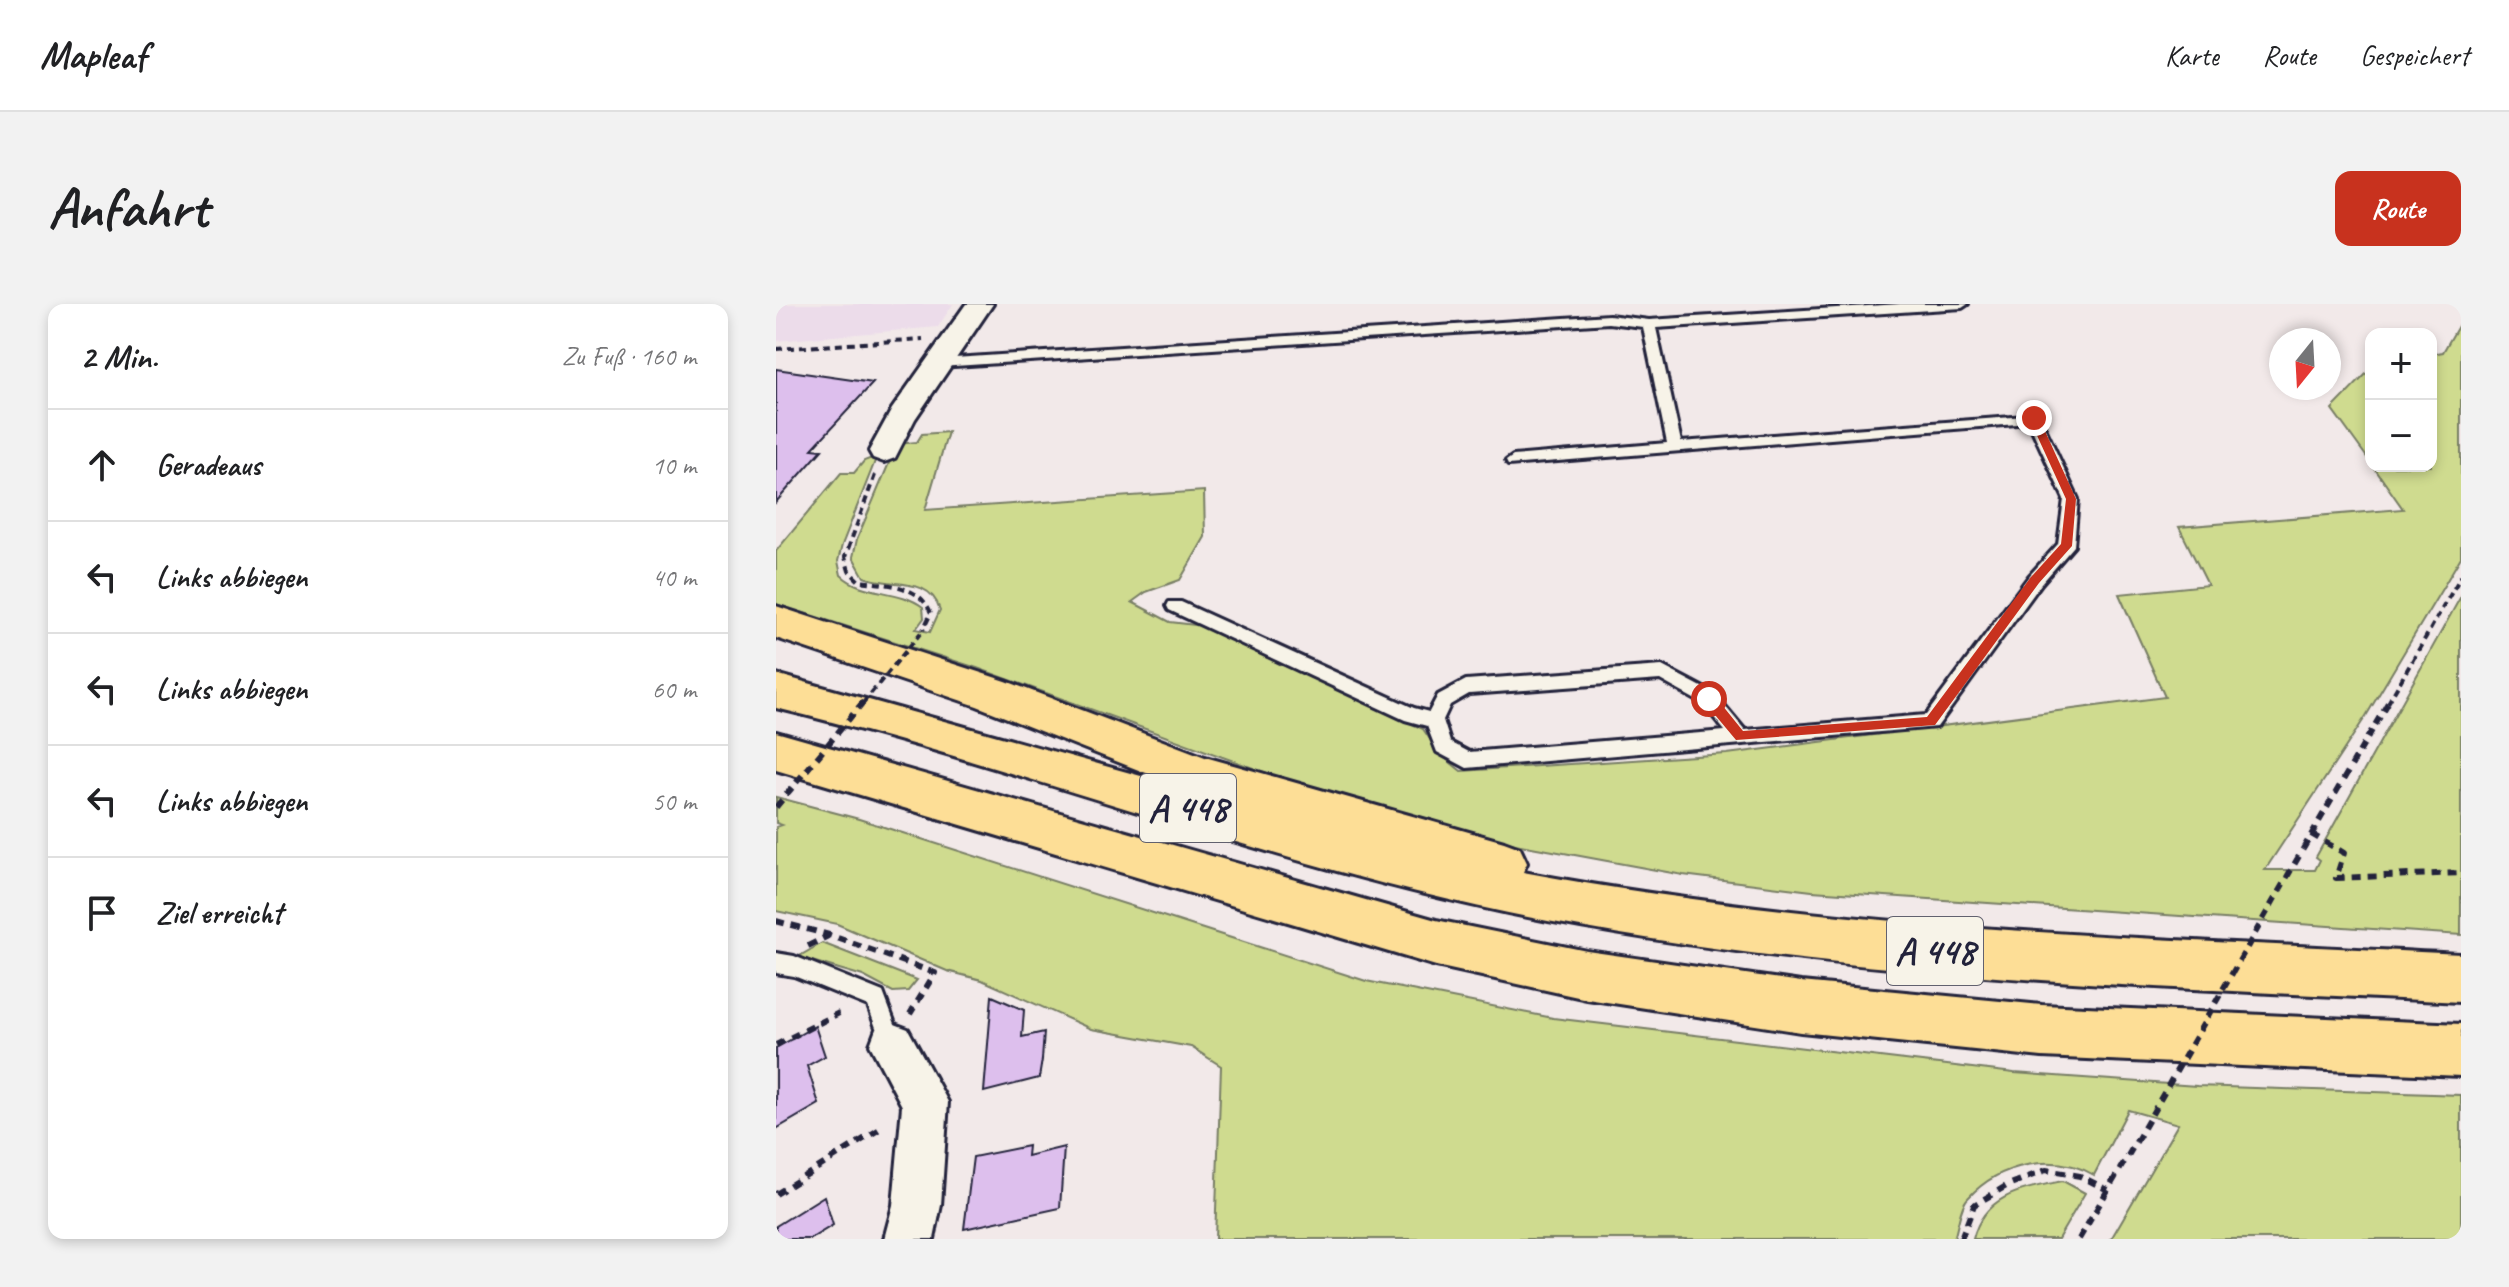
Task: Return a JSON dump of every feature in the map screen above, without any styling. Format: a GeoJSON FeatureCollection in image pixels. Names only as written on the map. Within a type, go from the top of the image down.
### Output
{"type":"FeatureCollection","features":[{"type":"Feature","properties":{"kind":"highway"},"geometry":{"type":"LineString","coordinates":[[776,622],[991,693],[1202,775],[1528,870],[1603,909]]}},
{"type":"Feature","properties":{"kind":"highway","name":"A 448"},"geometry":{"type":"LineString","coordinates":[[776,691],[857,711],[1272,833],[1428,874],[1603,909],[1807,939],[1924,950],[2461,978]]}},
{"type":"Feature","properties":{"kind":"highway","name":"A 448"},"geometry":{"type":"LineString","coordinates":[[786,755],[1436,943],[1587,975],[1801,1007],[1996,1027],[2461,1050]]}},
{"type":"Feature","properties":{"kind":"street"},"geometry":{"type":"LineString","coordinates":[[884,451],[888,437],[980,304]]}},
{"type":"Feature","properties":{"kind":"street"},"geometry":{"type":"LineString","coordinates":[[892,1045],[925,1102],[917,1205],[909,1239]]}},
{"type":"Feature","properties":{"kind":"lane"},"geometry":{"type":"LineString","coordinates":[[939,363],[1609,319],[1649,324],[1962,304]]}},
{"type":"Feature","properties":{"kind":"lane"},"geometry":{"type":"LineString","coordinates":[[1649,324],[1675,447]]}},
{"type":"Feature","properties":{"kind":"lane"},"geometry":{"type":"LineString","coordinates":[[1513,461],[2034,418],[2071,499],[2066,546],[2035,580],[1931,722],[1467,760],[1443,747],[1434,720],[1444,700],[1466,687],[1662,673],[1709,699],[1740,737]]}},
{"type":"Feature","properties":{"kind":"lane"},"geometry":{"type":"LineString","coordinates":[[1175,606],[1411,715],[1434,720]]}},
{"type":"Feature","properties":{"kind":"lane"},"geometry":{"type":"LineString","coordinates":[[776,963],[794,966],[876,999],[892,1045]]}},
{"type":"Feature","properties":{"kind":"path"},"geometry":{"type":"LineString","coordinates":[[776,349],[917,340]]}},
{"type":"Feature","properties":{"kind":"path"},"geometry":{"type":"LineString","coordinates":[[776,807],[923,630],[931,613],[923,596],[908,589],[859,581],[852,577],[846,566],[845,557],[884,451]]}},
{"type":"Feature","properties":{"kind":"path"},"geometry":{"type":"LineString","coordinates":[[2079,1239],[2461,576]]}},
{"type":"Feature","properties":{"kind":"path"},"geometry":{"type":"LineString","coordinates":[[2311,834],[2344,853],[2336,878],[2461,873]]}},
{"type":"Feature","properties":{"kind":"path"},"geometry":{"type":"LineString","coordinates":[[776,921],[829,935],[935,973],[892,1045],[837,1012],[776,1045]]}},
{"type":"Feature","properties":{"kind":"path"},"geometry":{"type":"LineString","coordinates":[[776,1194],[925,1102]]}},
{"type":"Feature","properties":{"kind":"path"},"geometry":{"type":"LineString","coordinates":[[1961,1239],[1974,1205],[2008,1185],[2046,1170],[2080,1176],[2108,1190]]}},
{"type":"Feature","properties":{"kind":"shaded area"},"geometry":{"type":"Polygon","coordinates":[[[776,304],[953,304],[938,327],[776,341],[776,304]]]}},
{"type":"Feature","properties":{"kind":"green space"},"geometry":{"type":"Polygon","coordinates":[[[2461,321],[2461,557],[2366,716],[2265,870],[2315,870],[2320,860],[2316,857],[2461,596],[2461,935],[1812,891],[1683,875],[1515,844],[1311,789],[977,668],[776,604],[776,551],[841,473],[854,473],[864,461],[877,456],[842,545],[838,561],[841,575],[860,586],[903,597],[923,607],[924,618],[916,629],[930,632],[940,610],[928,592],[908,584],[864,577],[853,557],[857,539],[897,444],[917,442],[922,434],[948,432],[925,510],[1204,491],[1205,537],[1180,580],[1146,592],[1132,602],[1170,622],[1204,626],[1423,729],[1440,754],[1461,771],[1727,754],[2165,697],[2119,594],[2208,585],[2179,527],[2403,509],[2377,472],[2437,472],[2437,353],[2443,352],[2461,321]]]}},
{"type":"Feature","properties":{"kind":"green space"},"geometry":{"type":"Polygon","coordinates":[[[2365,375],[2365,455],[2332,409],[2365,375]]]}},
{"type":"Feature","properties":{"kind":"green space"},"geometry":{"type":"Polygon","coordinates":[[[776,797],[859,819],[1366,981],[1553,1018],[2014,1073],[2197,1086],[2461,1095],[2461,1239],[2111,1239],[2178,1124],[2128,1110],[2094,1175],[2062,1164],[2045,1163],[2011,1169],[1981,1186],[1968,1198],[1961,1211],[1954,1239],[1215,1239],[1221,1066],[1191,1047],[1091,1029],[982,980],[947,971],[837,924],[776,911],[776,827],[782,825],[776,823],[776,797]]]}},
{"type":"Feature","properties":{"kind":"green space"},"geometry":{"type":"Polygon","coordinates":[[[822,943],[917,980],[908,991],[893,992],[863,976],[798,957],[822,943]]]}},
{"type":"Feature","properties":{"kind":"green space"},"geometry":{"type":"Polygon","coordinates":[[[2063,1181],[2085,1193],[2058,1239],[1973,1239],[1978,1224],[1996,1203],[2020,1191],[2063,1181]]]}},
{"type":"Feature","properties":{"kind":"building"},"geometry":{"type":"Polygon","coordinates":[[[776,369],[873,383],[812,449],[822,450],[776,502],[776,369]]]}},
{"type":"Feature","properties":{"kind":"building"},"geometry":{"type":"Polygon","coordinates":[[[992,996],[1024,1010],[1022,1037],[1044,1032],[1042,1060],[1039,1078],[984,1092],[992,996]]]}},
{"type":"Feature","properties":{"kind":"building"},"geometry":{"type":"Polygon","coordinates":[[[815,1026],[825,1056],[807,1066],[819,1104],[776,1129],[776,1048],[815,1026]]]}},
{"type":"Feature","properties":{"kind":"building"},"geometry":{"type":"Polygon","coordinates":[[[1028,1146],[1027,1156],[1064,1147],[1060,1208],[964,1229],[973,1157],[1028,1146]]]}},
{"type":"Feature","properties":{"kind":"building"},"geometry":{"type":"Polygon","coordinates":[[[824,1196],[833,1225],[810,1239],[776,1239],[776,1226],[824,1196]]]}},
{"type":"Feature","properties":{"kind":"route"},"geometry":{"type":"LineString","coordinates":[[1709,699],[1740,737],[1931,722],[2035,580],[2066,546],[2071,499],[2034,418]]}}]}
